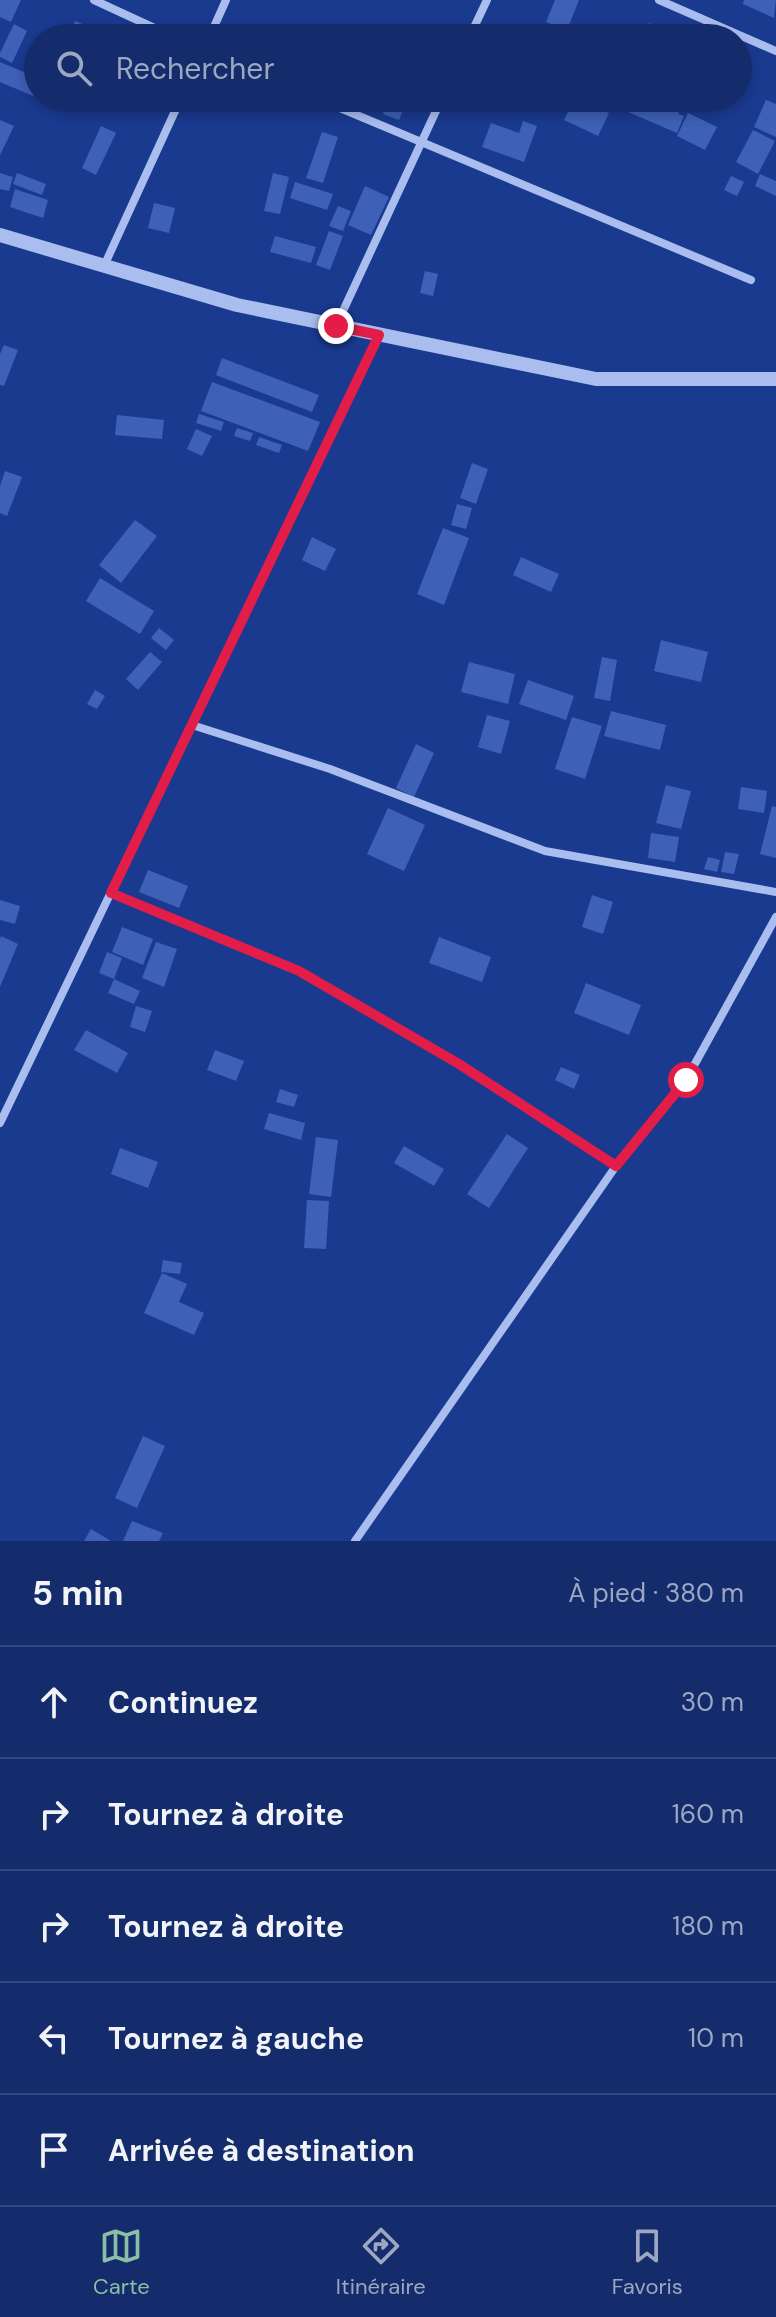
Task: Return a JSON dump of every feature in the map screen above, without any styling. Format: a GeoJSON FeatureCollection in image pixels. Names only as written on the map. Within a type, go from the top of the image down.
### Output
{"type":"FeatureCollection","features":[{"type":"Feature","properties":{"kind":"street"},"geometry":{"type":"LineString","coordinates":[[94,0],[146,24]]}},
{"type":"Feature","properties":{"kind":"street"},"geometry":{"type":"LineString","coordinates":[[215,24],[226,0]]}},
{"type":"Feature","properties":{"kind":"street"},"geometry":{"type":"LineString","coordinates":[[476,24],[487,0]]}},
{"type":"Feature","properties":{"kind":"street"},"geometry":{"type":"LineString","coordinates":[[659,0],[714,24]]}},
{"type":"Feature","properties":{"kind":"street"},"geometry":{"type":"LineString","coordinates":[[752,41],[776,51]]}},
{"type":"Feature","properties":{"kind":"street"},"geometry":{"type":"LineString","coordinates":[[104,266],[175,112]]}},
{"type":"Feature","properties":{"kind":"street"},"geometry":{"type":"LineString","coordinates":[[349,112],[751,280]]}},
{"type":"Feature","properties":{"kind":"street"},"geometry":{"type":"LineString","coordinates":[[336,326],[435,112]]}},
{"type":"Feature","properties":{"kind":"street"},"geometry":{"type":"LineString","coordinates":[[0,235],[237,305],[596,379],[776,379]]}},
{"type":"Feature","properties":{"kind":"street"},"geometry":{"type":"LineString","coordinates":[[0,1123],[379,335]]}},
{"type":"Feature","properties":{"kind":"street"},"geometry":{"type":"LineString","coordinates":[[192,725],[330,769],[545,851],[776,892]]}},
{"type":"Feature","properties":{"kind":"street"},"geometry":{"type":"LineString","coordinates":[[111,893],[299,971],[459,1064],[616,1166]]}},
{"type":"Feature","properties":{"kind":"street"},"geometry":{"type":"LineString","coordinates":[[355,1541],[616,1166],[686,1080],[776,917]]}},
{"type":"Feature","properties":{"kind":"building"},"geometry":{"type":"Polygon","coordinates":[[[0,0],[21,0],[11,22],[0,17],[0,0]]]}},
{"type":"Feature","properties":{"kind":"building"},"geometry":{"type":"Polygon","coordinates":[[[555,0],[579,0],[569,24],[546,22],[555,0]]]}},
{"type":"Feature","properties":{"kind":"building"},"geometry":{"type":"Polygon","coordinates":[[[744,0],[776,0],[774,18],[743,4],[744,0]]]}},
{"type":"Feature","properties":{"kind":"building"},"geometry":{"type":"Polygon","coordinates":[[[14,24],[24,29],[24,37],[12,63],[0,57],[14,24]]]}},
{"type":"Feature","properties":{"kind":"building"},"geometry":{"type":"Polygon","coordinates":[[[0,62],[24,72],[24,92],[0,82],[0,62]]]}},
{"type":"Feature","properties":{"kind":"building"},"geometry":{"type":"Polygon","coordinates":[[[766,100],[776,104],[776,137],[754,127],[766,100]]]}},
{"type":"Feature","properties":{"kind":"building"},"geometry":{"type":"Polygon","coordinates":[[[384,112],[402,112],[399,120],[384,112]]]}},
{"type":"Feature","properties":{"kind":"building"},"geometry":{"type":"Polygon","coordinates":[[[568,112],[609,113],[598,136],[564,120],[568,112]]]}},
{"type":"Feature","properties":{"kind":"building"},"geometry":{"type":"Polygon","coordinates":[[[628,112],[679,112],[684,116],[677,133],[628,112]]]}},
{"type":"Feature","properties":{"kind":"building"},"geometry":{"type":"Polygon","coordinates":[[[688,113],[717,127],[705,150],[677,136],[688,113]]]}},
{"type":"Feature","properties":{"kind":"building"},"geometry":{"type":"Polygon","coordinates":[[[0,120],[14,126],[0,155],[0,120]]]}},
{"type":"Feature","properties":{"kind":"building"},"geometry":{"type":"Polygon","coordinates":[[[523,121],[537,126],[524,162],[482,147],[491,123],[519,133],[523,121]]]}},
{"type":"Feature","properties":{"kind":"building"},"geometry":{"type":"Polygon","coordinates":[[[101,126],[116,133],[96,175],[82,168],[101,126]]]}},
{"type":"Feature","properties":{"kind":"building"},"geometry":{"type":"Polygon","coordinates":[[[753,130],[775,141],[758,174],[736,162],[753,130]]]}},
{"type":"Feature","properties":{"kind":"building"},"geometry":{"type":"Polygon","coordinates":[[[322,132],[338,137],[323,183],[306,178],[322,132]]]}},
{"type":"Feature","properties":{"kind":"building"},"geometry":{"type":"Polygon","coordinates":[[[0,173],[13,177],[9,191],[0,189],[0,173]]]}},
{"type":"Feature","properties":{"kind":"building"},"geometry":{"type":"Polygon","coordinates":[[[17,173],[46,184],[42,195],[13,184],[17,173]]]}},
{"type":"Feature","properties":{"kind":"building"},"geometry":{"type":"Polygon","coordinates":[[[273,173],[289,177],[280,214],[264,211],[273,173]]]}},
{"type":"Feature","properties":{"kind":"building"},"geometry":{"type":"Polygon","coordinates":[[[760,174],[776,181],[776,196],[755,186],[760,174]]]}},
{"type":"Feature","properties":{"kind":"building"},"geometry":{"type":"Polygon","coordinates":[[[731,176],[744,182],[737,196],[724,190],[731,176]]]}},
{"type":"Feature","properties":{"kind":"building"},"geometry":{"type":"Polygon","coordinates":[[[295,182],[333,194],[327,210],[290,198],[295,182]]]}},
{"type":"Feature","properties":{"kind":"building"},"geometry":{"type":"Polygon","coordinates":[[[365,186],[389,197],[371,235],[348,225],[365,186]]]}},
{"type":"Feature","properties":{"kind":"building"},"geometry":{"type":"Polygon","coordinates":[[[15,189],[48,200],[43,218],[10,207],[15,189]]]}},
{"type":"Feature","properties":{"kind":"building"},"geometry":{"type":"Polygon","coordinates":[[[154,203],[175,208],[169,233],[148,228],[154,203]]]}},
{"type":"Feature","properties":{"kind":"building"},"geometry":{"type":"Polygon","coordinates":[[[338,206],[351,211],[343,231],[329,226],[338,206]]]}},
{"type":"Feature","properties":{"kind":"building"},"geometry":{"type":"Polygon","coordinates":[[[329,231],[343,236],[330,270],[316,265],[329,231]]]}},
{"type":"Feature","properties":{"kind":"building"},"geometry":{"type":"Polygon","coordinates":[[[275,236],[316,247],[311,263],[270,252],[275,236]]]}},
{"type":"Feature","properties":{"kind":"building"},"geometry":{"type":"Polygon","coordinates":[[[425,271],[438,274],[433,296],[420,293],[425,271]]]}},
{"type":"Feature","properties":{"kind":"building"},"geometry":{"type":"Polygon","coordinates":[[[4,345],[18,350],[4,386],[0,385],[0,354],[4,345]]]}},
{"type":"Feature","properties":{"kind":"building"},"geometry":{"type":"Polygon","coordinates":[[[222,358],[319,395],[312,412],[216,375],[222,358]]]}},
{"type":"Feature","properties":{"kind":"building"},"geometry":{"type":"Polygon","coordinates":[[[212,382],[320,422],[308,451],[201,411],[212,382]]]}},
{"type":"Feature","properties":{"kind":"building"},"geometry":{"type":"Polygon","coordinates":[[[199,414],[224,422],[221,431],[196,423],[199,414]]]}},
{"type":"Feature","properties":{"kind":"building"},"geometry":{"type":"Polygon","coordinates":[[[117,415],[164,420],[162,439],[115,435],[117,415]]]}},
{"type":"Feature","properties":{"kind":"building"},"geometry":{"type":"Polygon","coordinates":[[[237,428],[253,433],[250,441],[234,436],[237,428]]]}},
{"type":"Feature","properties":{"kind":"building"},"geometry":{"type":"Polygon","coordinates":[[[196,429],[212,436],[202,456],[187,449],[196,429]]]}},
{"type":"Feature","properties":{"kind":"building"},"geometry":{"type":"Polygon","coordinates":[[[259,437],[282,445],[279,453],[256,445],[259,437]]]}},
{"type":"Feature","properties":{"kind":"building"},"geometry":{"type":"Polygon","coordinates":[[[472,463],[488,469],[476,504],[460,498],[472,463]]]}},
{"type":"Feature","properties":{"kind":"building"},"geometry":{"type":"Polygon","coordinates":[[[5,471],[22,477],[7,516],[0,513],[0,486],[5,471]]]}},
{"type":"Feature","properties":{"kind":"building"},"geometry":{"type":"Polygon","coordinates":[[[457,504],[472,508],[466,529],[451,525],[457,504]]]}},
{"type":"Feature","properties":{"kind":"building"},"geometry":{"type":"Polygon","coordinates":[[[135,520],[157,536],[121,583],[99,565],[135,520]]]}},
{"type":"Feature","properties":{"kind":"building"},"geometry":{"type":"Polygon","coordinates":[[[443,528],[469,538],[444,605],[417,594],[443,528]]]}},
{"type":"Feature","properties":{"kind":"building"},"geometry":{"type":"Polygon","coordinates":[[[312,537],[336,549],[325,571],[302,560],[312,537]]]}},
{"type":"Feature","properties":{"kind":"building"},"geometry":{"type":"Polygon","coordinates":[[[521,557],[559,574],[551,592],[513,575],[521,557]]]}},
{"type":"Feature","properties":{"kind":"building"},"geometry":{"type":"Polygon","coordinates":[[[100,578],[154,611],[140,634],[86,601],[100,578]]]}},
{"type":"Feature","properties":{"kind":"building"},"geometry":{"type":"Polygon","coordinates":[[[159,628],[174,640],[166,650],[151,638],[159,628]]]}},
{"type":"Feature","properties":{"kind":"building"},"geometry":{"type":"Polygon","coordinates":[[[661,640],[708,652],[701,682],[654,671],[661,640]]]}},
{"type":"Feature","properties":{"kind":"building"},"geometry":{"type":"Polygon","coordinates":[[[150,652],[162,662],[138,690],[126,679],[150,652]]]}},
{"type":"Feature","properties":{"kind":"building"},"geometry":{"type":"Polygon","coordinates":[[[602,657],[617,660],[610,701],[594,698],[602,657]]]}},
{"type":"Feature","properties":{"kind":"building"},"geometry":{"type":"Polygon","coordinates":[[[469,662],[515,674],[508,704],[461,692],[469,662]]]}},
{"type":"Feature","properties":{"kind":"building"},"geometry":{"type":"Polygon","coordinates":[[[528,680],[574,696],[566,720],[519,704],[528,680]]]}},
{"type":"Feature","properties":{"kind":"building"},"geometry":{"type":"Polygon","coordinates":[[[95,690],[105,696],[97,709],[87,704],[95,690]]]}},
{"type":"Feature","properties":{"kind":"building"},"geometry":{"type":"Polygon","coordinates":[[[611,711],[666,725],[660,750],[604,736],[611,711]]]}},
{"type":"Feature","properties":{"kind":"building"},"geometry":{"type":"Polygon","coordinates":[[[487,715],[510,721],[501,754],[478,747],[487,715]]]}},
{"type":"Feature","properties":{"kind":"building"},"geometry":{"type":"Polygon","coordinates":[[[572,717],[602,726],[585,779],[555,769],[572,717]]]}},
{"type":"Feature","properties":{"kind":"building"},"geometry":{"type":"Polygon","coordinates":[[[416,744],[434,753],[414,797],[396,788],[416,744]]]}},
{"type":"Feature","properties":{"kind":"building"},"geometry":{"type":"Polygon","coordinates":[[[666,785],[691,791],[681,829],[656,823],[666,785]]]}},
{"type":"Feature","properties":{"kind":"building"},"geometry":{"type":"Polygon","coordinates":[[[741,787],[767,791],[764,813],[738,809],[741,787]]]}},
{"type":"Feature","properties":{"kind":"building"},"geometry":{"type":"Polygon","coordinates":[[[772,806],[776,807],[776,858],[760,854],[772,806]]]}},
{"type":"Feature","properties":{"kind":"building"},"geometry":{"type":"Polygon","coordinates":[[[388,808],[425,825],[404,871],[367,854],[388,808]]]}},
{"type":"Feature","properties":{"kind":"building"},"geometry":{"type":"Polygon","coordinates":[[[651,833],[679,837],[675,862],[648,858],[651,833]]]}},
{"type":"Feature","properties":{"kind":"building"},"geometry":{"type":"Polygon","coordinates":[[[725,852],[739,854],[734,874],[721,872],[725,852]]]}},
{"type":"Feature","properties":{"kind":"building"},"geometry":{"type":"Polygon","coordinates":[[[708,857],[720,860],[717,872],[704,869],[708,857]]]}},
{"type":"Feature","properties":{"kind":"building"},"geometry":{"type":"Polygon","coordinates":[[[148,870],[188,886],[179,908],[139,892],[148,870]]]}},
{"type":"Feature","properties":{"kind":"building"},"geometry":{"type":"Polygon","coordinates":[[[592,895],[613,902],[603,934],[582,927],[592,895]]]}},
{"type":"Feature","properties":{"kind":"building"},"geometry":{"type":"Polygon","coordinates":[[[0,900],[20,906],[15,924],[0,920],[0,900]]]}},
{"type":"Feature","properties":{"kind":"building"},"geometry":{"type":"Polygon","coordinates":[[[122,927],[153,939],[143,965],[112,952],[122,927]]]}},
{"type":"Feature","properties":{"kind":"building"},"geometry":{"type":"Polygon","coordinates":[[[1,936],[18,944],[0,987],[0,939],[1,936]]]}},
{"type":"Feature","properties":{"kind":"building"},"geometry":{"type":"Polygon","coordinates":[[[439,937],[491,957],[482,982],[429,963],[439,937]]]}},
{"type":"Feature","properties":{"kind":"building"},"geometry":{"type":"Polygon","coordinates":[[[156,942],[177,949],[164,987],[142,978],[156,942]]]}},
{"type":"Feature","properties":{"kind":"building"},"geometry":{"type":"Polygon","coordinates":[[[107,952],[122,958],[114,979],[99,973],[107,952]]]}},
{"type":"Feature","properties":{"kind":"building"},"geometry":{"type":"Polygon","coordinates":[[[114,979],[140,991],[134,1004],[108,993],[114,979]]]}},
{"type":"Feature","properties":{"kind":"building"},"geometry":{"type":"Polygon","coordinates":[[[586,983],[641,1005],[629,1035],[574,1013],[586,983]]]}},
{"type":"Feature","properties":{"kind":"building"},"geometry":{"type":"Polygon","coordinates":[[[136,1006],[152,1011],[145,1032],[130,1027],[136,1006]]]}},
{"type":"Feature","properties":{"kind":"building"},"geometry":{"type":"Polygon","coordinates":[[[86,1030],[128,1053],[117,1073],[74,1050],[86,1030]]]}},
{"type":"Feature","properties":{"kind":"building"},"geometry":{"type":"Polygon","coordinates":[[[215,1050],[244,1061],[236,1081],[207,1070],[215,1050]]]}},
{"type":"Feature","properties":{"kind":"building"},"geometry":{"type":"Polygon","coordinates":[[[561,1067],[580,1075],[574,1089],[555,1080],[561,1067]]]}},
{"type":"Feature","properties":{"kind":"building"},"geometry":{"type":"Polygon","coordinates":[[[280,1089],[298,1095],[294,1107],[276,1102],[280,1089]]]}},
{"type":"Feature","properties":{"kind":"building"},"geometry":{"type":"Polygon","coordinates":[[[269,1113],[305,1123],[301,1140],[264,1129],[269,1113]]]}},
{"type":"Feature","properties":{"kind":"building"},"geometry":{"type":"Polygon","coordinates":[[[507,1134],[528,1148],[489,1208],[467,1194],[507,1134]]]}},
{"type":"Feature","properties":{"kind":"building"},"geometry":{"type":"Polygon","coordinates":[[[316,1137],[338,1140],[331,1197],[309,1194],[316,1137]]]}},
{"type":"Feature","properties":{"kind":"building"},"geometry":{"type":"Polygon","coordinates":[[[404,1146],[444,1169],[434,1186],[394,1163],[404,1146]]]}},
{"type":"Feature","properties":{"kind":"building"},"geometry":{"type":"Polygon","coordinates":[[[120,1148],[158,1162],[148,1188],[111,1174],[120,1148]]]}},
{"type":"Feature","properties":{"kind":"building"},"geometry":{"type":"Polygon","coordinates":[[[307,1200],[329,1201],[326,1249],[304,1248],[307,1200]]]}},
{"type":"Feature","properties":{"kind":"building"},"geometry":{"type":"Polygon","coordinates":[[[163,1260],[182,1263],[180,1274],[161,1272],[163,1260]]]}},
{"type":"Feature","properties":{"kind":"building"},"geometry":{"type":"Polygon","coordinates":[[[162,1273],[187,1284],[179,1302],[204,1313],[194,1335],[144,1313],[162,1273]]]}},
{"type":"Feature","properties":{"kind":"building"},"geometry":{"type":"Polygon","coordinates":[[[143,1436],[165,1446],[137,1508],[115,1498],[143,1436]]]}},
{"type":"Feature","properties":{"kind":"building"},"geometry":{"type":"Polygon","coordinates":[[[132,1521],[163,1533],[159,1541],[123,1541],[132,1521]]]}},
{"type":"Feature","properties":{"kind":"building"},"geometry":{"type":"Polygon","coordinates":[[[91,1529],[111,1541],[84,1541],[91,1529]]]}},
{"type":"Feature","properties":{"kind":"route"},"geometry":{"type":"LineString","coordinates":[[336,326],[379,335],[111,893],[299,971],[459,1064],[616,1166],[686,1080]]}}]}
